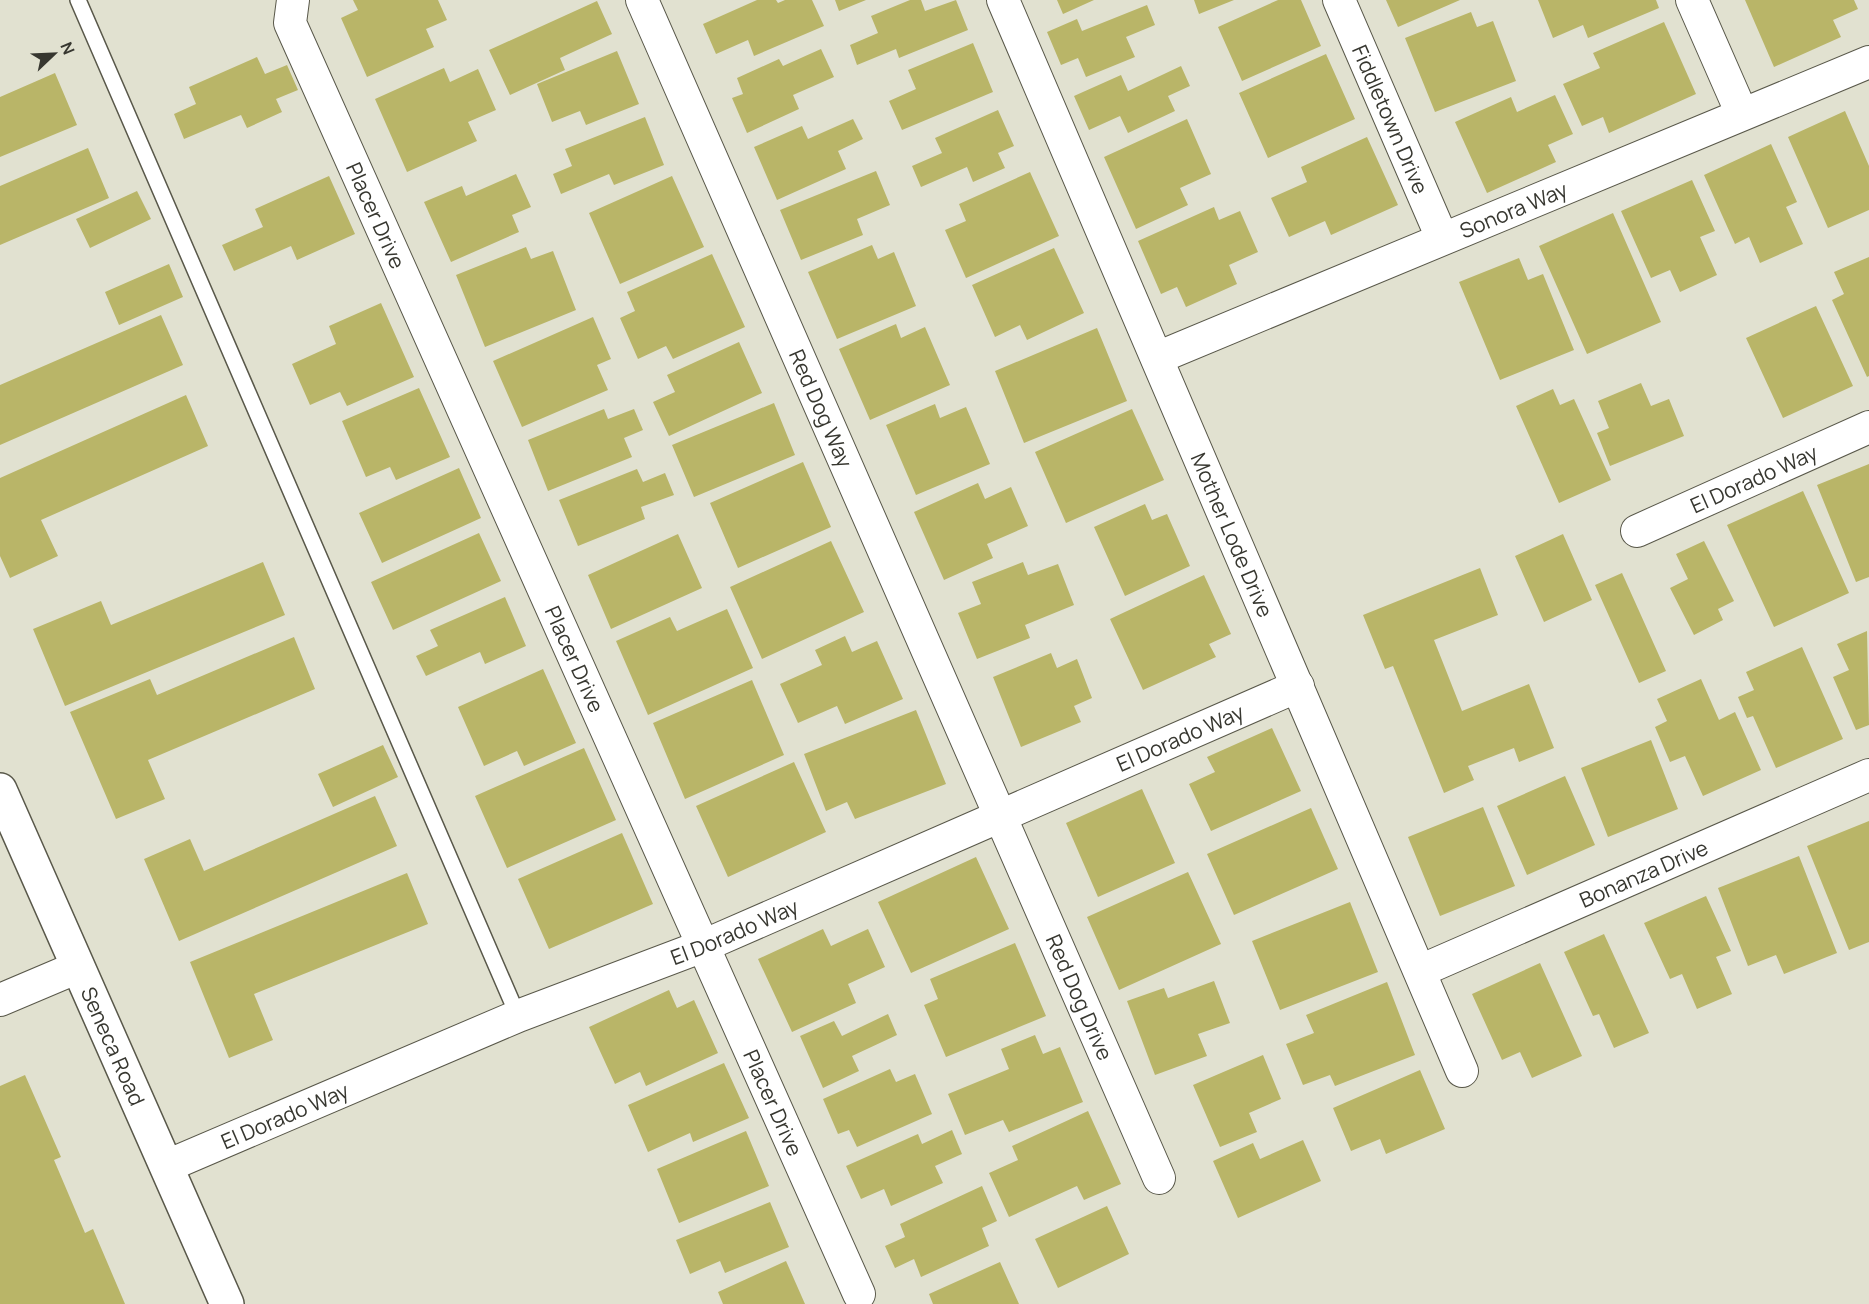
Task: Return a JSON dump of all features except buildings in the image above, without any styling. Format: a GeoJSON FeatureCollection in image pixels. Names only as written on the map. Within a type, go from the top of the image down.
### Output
{"type":"FeatureCollection","features":[{"type":"Feature","properties":{"kind":"street","name":"Red Dog Way"},"geometry":{"type":"LineString","coordinates":[[642,0],[1001,816]]}},
{"type":"Feature","properties":{"kind":"street","name":"Mother Lode Drive"},"geometry":{"type":"LineString","coordinates":[[1003,0],[1462,1071]]}},
{"type":"Feature","properties":{"kind":"street","name":"Fiddletown Drive"},"geometry":{"type":"LineString","coordinates":[[1339,0],[1442,238]]}},
{"type":"Feature","properties":{"kind":"street"},"geometry":{"type":"LineString","coordinates":[[1692,0],[1742,114]]}},
{"type":"Feature","properties":{"kind":"street","name":"Placer Drive"},"geometry":{"type":"LineString","coordinates":[[292,11],[859,1294]]}},
{"type":"Feature","properties":{"kind":"street","name":"Sonora Way"},"geometry":{"type":"LineString","coordinates":[[1157,358],[1869,62]]}},
{"type":"Feature","properties":{"kind":"street","name":"El Dorado Way"},"geometry":{"type":"LineString","coordinates":[[1637,531],[1869,427]]}},
{"type":"Feature","properties":{"kind":"street","name":"El Dorado Way"},"geometry":{"type":"LineString","coordinates":[[166,1166],[518,1016],[704,946],[1298,686]]}},
{"type":"Feature","properties":{"kind":"street","name":"Bonanza Drive"},"geometry":{"type":"LineString","coordinates":[[1420,971],[1869,775]]}},
{"type":"Feature","properties":{"kind":"street","name":"Seneca Road"},"geometry":{"type":"LineString","coordinates":[[0,790],[227,1304]]}},
{"type":"Feature","properties":{"kind":"street","name":"Red Dog Drive"},"geometry":{"type":"LineString","coordinates":[[1001,816],[1160,1178]]}},
{"type":"Feature","properties":{"kind":"street"},"geometry":{"type":"LineString","coordinates":[[0,1000],[78,967]]}},
{"type":"Feature","properties":{"kind":"lane"},"geometry":{"type":"LineString","coordinates":[[78,0],[518,1016]]}}]}
